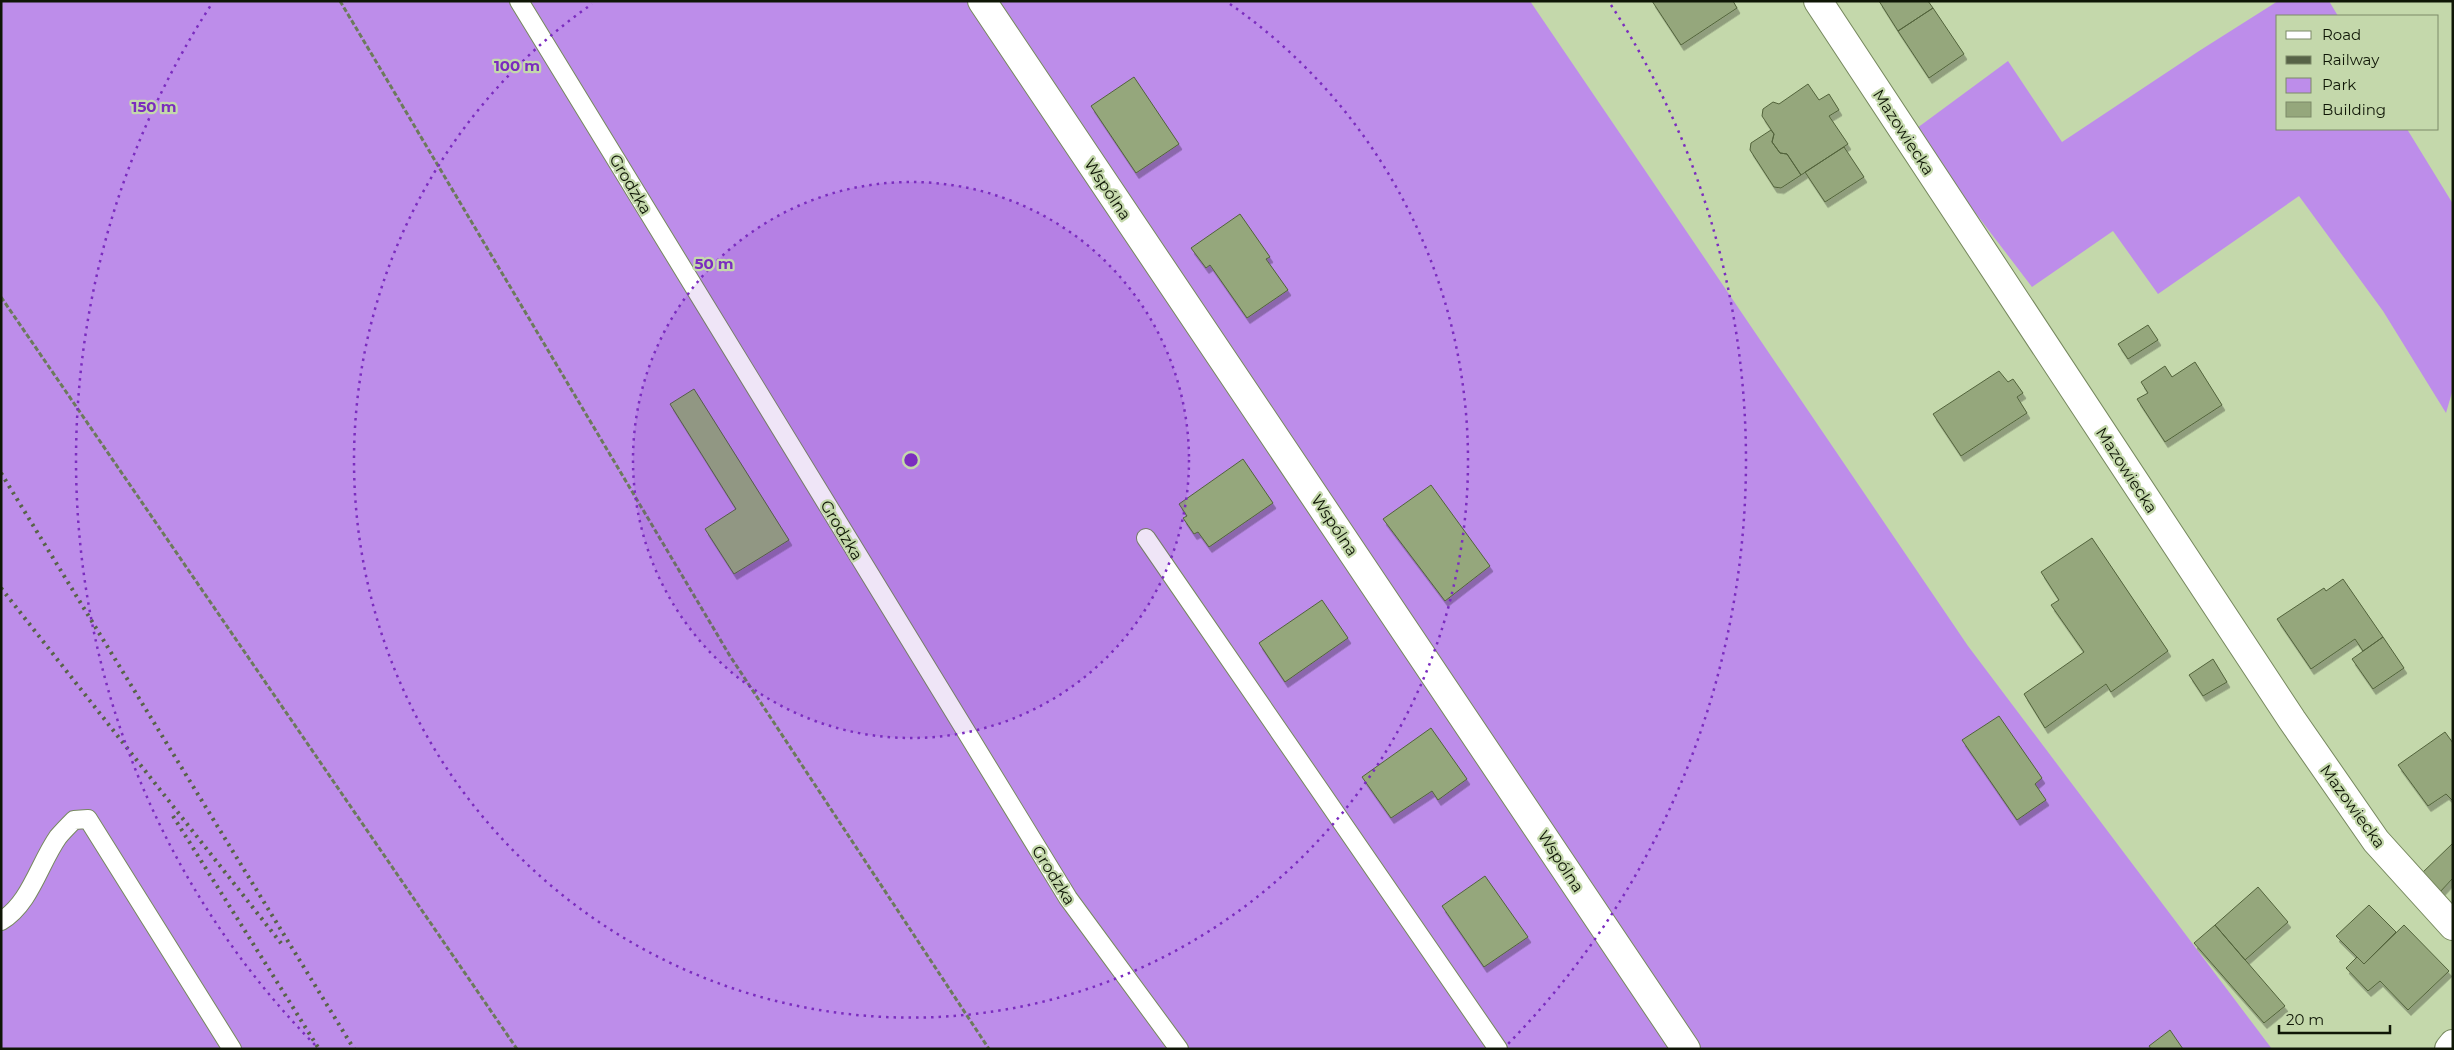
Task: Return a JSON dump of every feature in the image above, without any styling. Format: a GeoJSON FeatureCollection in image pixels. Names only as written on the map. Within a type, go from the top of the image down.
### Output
{"type":"FeatureCollection","features":[{"type":"Feature","properties":{"kind":"street","name":"Wspólna"},"geometry":{"type":"LineString","coordinates":[[982,1],[1686,1049]]}},
{"type":"Feature","properties":{"kind":"street","name":"Mazowiecka"},"geometry":{"type":"LineString","coordinates":[[1818,1],[2292,720],[2376,842],[2453,926]]}},
{"type":"Feature","properties":{"kind":"street"},"geometry":{"type":"LineString","coordinates":[[2448,1049],[2453,1044]]}},
{"type":"Feature","properties":{"kind":"lane","name":"Grodzka"},"geometry":{"type":"LineString","coordinates":[[519,1],[1068,898],[1178,1049]]}},
{"type":"Feature","properties":{"kind":"lane"},"geometry":{"type":"LineString","coordinates":[[1146,538],[1498,1049]]}},
{"type":"Feature","properties":{"kind":"lane"},"geometry":{"type":"LineString","coordinates":[[1,921],[11,915],[30,888],[58,837],[74,820],[88,818],[232,1049]]}},
{"type":"Feature","properties":{"kind":"path"},"geometry":{"type":"LineString","coordinates":[[340,1],[730,656],[989,1049]]}},
{"type":"Feature","properties":{"kind":"path"},"geometry":{"type":"LineString","coordinates":[[1,297],[517,1049]]}},
{"type":"Feature","properties":{"kind":"green space"},"geometry":{"type":"Polygon","coordinates":[[[1,1],[1530,1],[1968,646],[2272,1049],[1,1049],[1,1]]]}},
{"type":"Feature","properties":{"kind":"green space"},"geometry":{"type":"Polygon","coordinates":[[[2278,1],[2329,1],[2337,15],[2276,15],[2276,130],[2408,130],[2453,204],[2453,389],[2446,413],[2383,311],[2299,196],[2158,294],[2113,231],[2032,287],[1913,131],[2008,61],[2062,142],[2278,1]]]}},
{"type":"Feature","properties":{"kind":"building"},"geometry":{"type":"Polygon","coordinates":[[[1652,1],[1733,1],[1737,8],[1681,45],[1652,1]]]}},
{"type":"Feature","properties":{"kind":"building"},"geometry":{"type":"Polygon","coordinates":[[[1879,1],[1928,1],[1933,8],[1898,31],[1879,1]]]}},
{"type":"Feature","properties":{"kind":"building"},"geometry":{"type":"Polygon","coordinates":[[[1933,8],[1964,54],[1929,78],[1898,31],[1933,8]]]}},
{"type":"Feature","properties":{"kind":"building"},"geometry":{"type":"Polygon","coordinates":[[[1134,77],[1179,144],[1136,173],[1091,106],[1134,77]]]}},
{"type":"Feature","properties":{"kind":"building"},"geometry":{"type":"Polygon","coordinates":[[[1808,84],[1819,100],[1829,94],[1839,110],[1829,116],[1848,144],[1801,175],[1787,154],[1780,153],[1772,142],[1774,134],[1762,116],[1763,109],[1773,102],[1779,104],[1808,84]]]}},
{"type":"Feature","properties":{"kind":"building"},"geometry":{"type":"Polygon","coordinates":[[[1771,130],[1774,134],[1772,142],[1780,153],[1787,154],[1801,175],[1781,188],[1774,187],[1750,150],[1751,143],[1771,130]]]}},
{"type":"Feature","properties":{"kind":"building"},"geometry":{"type":"Polygon","coordinates":[[[1844,147],[1864,177],[1825,202],[1805,172],[1844,147]]]}},
{"type":"Feature","properties":{"kind":"building"},"geometry":{"type":"Polygon","coordinates":[[[1240,214],[1270,257],[1266,259],[1288,290],[1247,318],[1210,265],[1206,268],[1191,248],[1240,214]]]}},
{"type":"Feature","properties":{"kind":"building"},"geometry":{"type":"Polygon","coordinates":[[[2148,325],[2158,340],[2128,359],[2118,344],[2148,325]]]}},
{"type":"Feature","properties":{"kind":"building"},"geometry":{"type":"Polygon","coordinates":[[[2195,362],[2222,405],[2165,442],[2137,399],[2148,393],[2141,382],[2165,366],[2172,377],[2195,362]]]}},
{"type":"Feature","properties":{"kind":"building"},"geometry":{"type":"Polygon","coordinates":[[[1999,371],[2008,382],[2013,379],[2023,393],[2017,397],[2027,413],[1961,456],[1933,414],[1999,371]]]}},
{"type":"Feature","properties":{"kind":"building"},"geometry":{"type":"Polygon","coordinates":[[[694,389],[789,540],[734,574],[705,529],[736,509],[670,404],[694,389]]]}},
{"type":"Feature","properties":{"kind":"building"},"geometry":{"type":"Polygon","coordinates":[[[1243,459],[1273,503],[1209,547],[1198,532],[1194,534],[1183,518],[1187,516],[1179,504],[1243,459]]]}},
{"type":"Feature","properties":{"kind":"building"},"geometry":{"type":"Polygon","coordinates":[[[1431,485],[1490,566],[1445,601],[1383,519],[1431,485]]]}},
{"type":"Feature","properties":{"kind":"building"},"geometry":{"type":"Polygon","coordinates":[[[2092,538],[2168,651],[2111,692],[2106,684],[2045,728],[2024,694],[2084,652],[2051,605],[2059,600],[2041,572],[2092,538]]]}},
{"type":"Feature","properties":{"kind":"building"},"geometry":{"type":"Polygon","coordinates":[[[2343,579],[2383,637],[2363,651],[2355,639],[2311,669],[2277,619],[2324,588],[2326,591],[2343,579]]]}},
{"type":"Feature","properties":{"kind":"building"},"geometry":{"type":"Polygon","coordinates":[[[1322,600],[1348,638],[1285,682],[1259,643],[1322,600]]]}},
{"type":"Feature","properties":{"kind":"building"},"geometry":{"type":"Polygon","coordinates":[[[2383,637],[2404,668],[2373,689],[2352,659],[2383,637]]]}},
{"type":"Feature","properties":{"kind":"building"},"geometry":{"type":"Polygon","coordinates":[[[2213,659],[2227,682],[2203,696],[2189,675],[2213,659]]]}},
{"type":"Feature","properties":{"kind":"building"},"geometry":{"type":"Polygon","coordinates":[[[1999,716],[2042,778],[2035,784],[2046,800],[2017,820],[1962,740],[1999,716]]]}},
{"type":"Feature","properties":{"kind":"building"},"geometry":{"type":"Polygon","coordinates":[[[1431,728],[1467,779],[1438,800],[1432,791],[1391,818],[1362,777],[1431,728]]]}},
{"type":"Feature","properties":{"kind":"building"},"geometry":{"type":"Polygon","coordinates":[[[2445,732],[2453,743],[2453,801],[2446,794],[2428,806],[2398,765],[2445,732]]]}},
{"type":"Feature","properties":{"kind":"building"},"geometry":{"type":"Polygon","coordinates":[[[2453,843],[2453,878],[2439,893],[2421,874],[2453,843]]]}},
{"type":"Feature","properties":{"kind":"building"},"geometry":{"type":"Polygon","coordinates":[[[1485,876],[1528,937],[1484,967],[1442,906],[1485,876]]]}},
{"type":"Feature","properties":{"kind":"building"},"geometry":{"type":"Polygon","coordinates":[[[2258,887],[2288,922],[2245,960],[2215,925],[2258,887]]]}},
{"type":"Feature","properties":{"kind":"building"},"geometry":{"type":"Polygon","coordinates":[[[2369,905],[2396,932],[2364,964],[2336,936],[2369,905]]]}},
{"type":"Feature","properties":{"kind":"building"},"geometry":{"type":"Polygon","coordinates":[[[2215,925],[2285,1006],[2264,1023],[2194,943],[2215,925]]]}},
{"type":"Feature","properties":{"kind":"building"},"geometry":{"type":"Polygon","coordinates":[[[2404,925],[2449,971],[2408,1010],[2380,981],[2368,991],[2346,968],[2357,957],[2364,964],[2404,925]]]}},
{"type":"Feature","properties":{"kind":"building"},"geometry":{"type":"Polygon","coordinates":[[[2170,1030],[2183,1049],[2151,1049],[2149,1046],[2170,1030]]]}},
{"type":"Feature","properties":{"kind":"railway"},"geometry":{"type":"LineString","coordinates":[[1,473],[354,1049]]}},
{"type":"Feature","properties":{"kind":"railway"},"geometry":{"type":"LineString","coordinates":[[1,588],[284,947]]}},
{"type":"Feature","properties":{"kind":"railway"},"geometry":{"type":"LineString","coordinates":[[173,816],[319,1049]]}}]}
